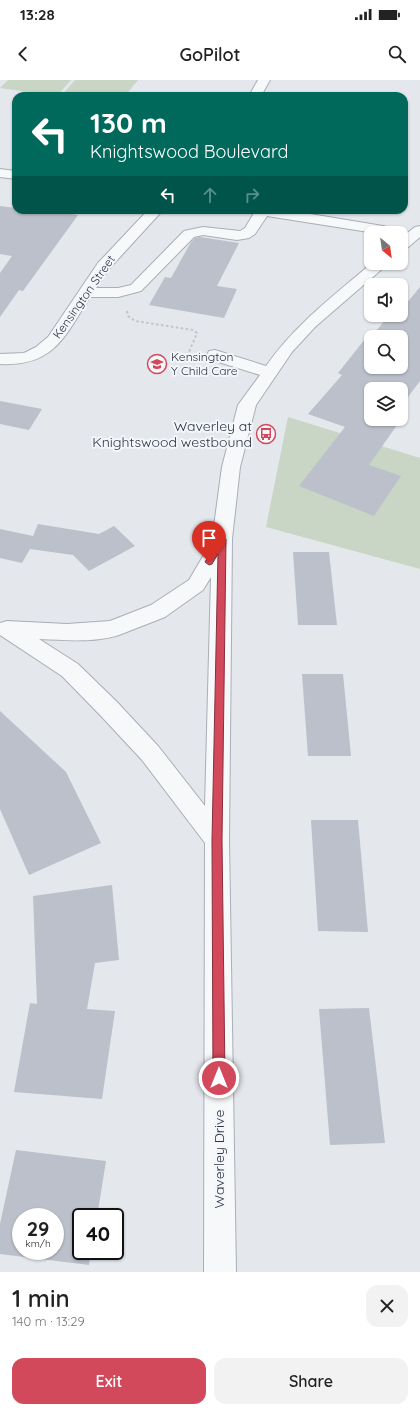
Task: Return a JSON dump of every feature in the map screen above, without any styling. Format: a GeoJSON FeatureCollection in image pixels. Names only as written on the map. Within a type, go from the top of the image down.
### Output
{"type":"FeatureCollection","features":[{"type":"Feature","properties":{"kind":"street"},"geometry":{"type":"LineString","coordinates":[[257,92],[264,80]]}},
{"type":"Feature","properties":{"kind":"street"},"geometry":{"type":"LineString","coordinates":[[0,173],[12,174]]}},
{"type":"Feature","properties":{"kind":"street","name":"Kensington Street"},"geometry":{"type":"LineString","coordinates":[[0,359],[11,360],[30,357],[45,349],[54,340],[103,266],[152,214]]}},
{"type":"Feature","properties":{"kind":"street"},"geometry":{"type":"LineString","coordinates":[[86,292],[128,291],[136,288],[190,234],[202,231],[237,236],[244,235],[250,231],[261,214]]}},
{"type":"Feature","properties":{"kind":"street"},"geometry":{"type":"LineString","coordinates":[[287,214],[364,227]]}},
{"type":"Feature","properties":{"kind":"street","name":"Waverley Drive"},"geometry":{"type":"LineString","coordinates":[[220,1272],[217,840],[222,539],[231,467],[247,405],[269,372],[286,349],[309,324],[373,270]]}},
{"type":"Feature","properties":{"kind":"street"},"geometry":{"type":"LineString","coordinates":[[215,355],[269,372]]}},
{"type":"Feature","properties":{"kind":"street"},"geometry":{"type":"LineString","coordinates":[[4,628],[68,632],[111,629],[158,611],[196,585],[222,539]]}},
{"type":"Feature","properties":{"kind":"street"},"geometry":{"type":"LineString","coordinates":[[4,628],[70,670],[150,753],[217,840]]}},
{"type":"Feature","properties":{"kind":"path"},"geometry":{"type":"LineString","coordinates":[[131,305],[127,311],[128,316],[135,321],[193,330],[197,333],[189,352]]}},
{"type":"Feature","properties":{"kind":"green space"},"geometry":{"type":"Polygon","coordinates":[[[8,80],[71,80],[60,92],[28,92],[0,88],[8,80]]]}},
{"type":"Feature","properties":{"kind":"green space"},"geometry":{"type":"Polygon","coordinates":[[[75,80],[138,80],[128,92],[64,92],[75,80]]]}},
{"type":"Feature","properties":{"kind":"green space"},"geometry":{"type":"Polygon","coordinates":[[[288,417],[420,458],[420,569],[266,527],[288,417]]]}},
{"type":"Feature","properties":{"kind":"building"},"geometry":{"type":"Polygon","coordinates":[[[0,206],[12,208],[12,214],[78,215],[23,291],[19,290],[0,317],[0,273],[12,256],[0,254],[0,206]]]}},
{"type":"Feature","properties":{"kind":"building"},"geometry":{"type":"Polygon","coordinates":[[[200,237],[239,243],[217,286],[237,289],[224,318],[149,305],[165,277],[171,278],[191,242],[195,238],[200,237]]]}},
{"type":"Feature","properties":{"kind":"building"},"geometry":{"type":"Polygon","coordinates":[[[420,287],[420,381],[408,397],[408,382],[364,382],[364,426],[396,426],[369,465],[401,476],[374,516],[299,486],[345,427],[308,414],[342,375],[338,373],[364,340],[364,374],[408,374],[408,330],[377,330],[383,322],[408,322],[408,302],[420,287]]]}},
{"type":"Feature","properties":{"kind":"building"},"geometry":{"type":"Polygon","coordinates":[[[0,401],[42,409],[29,430],[0,424],[0,401]]]}},
{"type":"Feature","properties":{"kind":"building"},"geometry":{"type":"Polygon","coordinates":[[[38,524],[99,534],[114,526],[135,546],[89,571],[73,555],[30,549],[22,563],[0,558],[0,529],[33,536],[38,524]]]}},
{"type":"Feature","properties":{"kind":"building"},"geometry":{"type":"Polygon","coordinates":[[[293,552],[329,552],[337,625],[298,625],[293,552]]]}},
{"type":"Feature","properties":{"kind":"building"},"geometry":{"type":"Polygon","coordinates":[[[302,674],[343,674],[351,756],[308,756],[302,674]]]}},
{"type":"Feature","properties":{"kind":"building"},"geometry":{"type":"Polygon","coordinates":[[[0,711],[66,772],[101,843],[29,875],[0,809],[0,711]]]}},
{"type":"Feature","properties":{"kind":"building"},"geometry":{"type":"Polygon","coordinates":[[[311,820],[358,820],[368,932],[318,931],[311,820]]]}},
{"type":"Feature","properties":{"kind":"building"},"geometry":{"type":"Polygon","coordinates":[[[112,885],[119,960],[95,963],[87,1009],[115,1011],[102,1099],[14,1092],[30,1003],[37,1004],[33,896],[112,885]]]}},
{"type":"Feature","properties":{"kind":"building"},"geometry":{"type":"Polygon","coordinates":[[[369,1008],[385,1143],[330,1145],[319,1009],[369,1008]]]}},
{"type":"Feature","properties":{"kind":"building"},"geometry":{"type":"Polygon","coordinates":[[[16,1150],[106,1161],[98,1208],[72,1208],[72,1260],[90,1260],[89,1265],[49,1260],[64,1260],[64,1208],[12,1208],[12,1255],[0,1254],[0,1224],[16,1150]]]}},
{"type":"Feature","properties":{"kind":"place","name":"Kensington Y Child Care"},"geometry":{"type":"Point","coordinates":[157,364]}},
{"type":"Feature","properties":{"kind":"place","name":"Waverley at Knightswood westbound"},"geometry":{"type":"Point","coordinates":[266,434]}},
{"type":"Feature","properties":{"kind":"route"},"geometry":{"type":"LineString","coordinates":[[209,562],[222,539],[217,840],[219,1078]]}}]}
